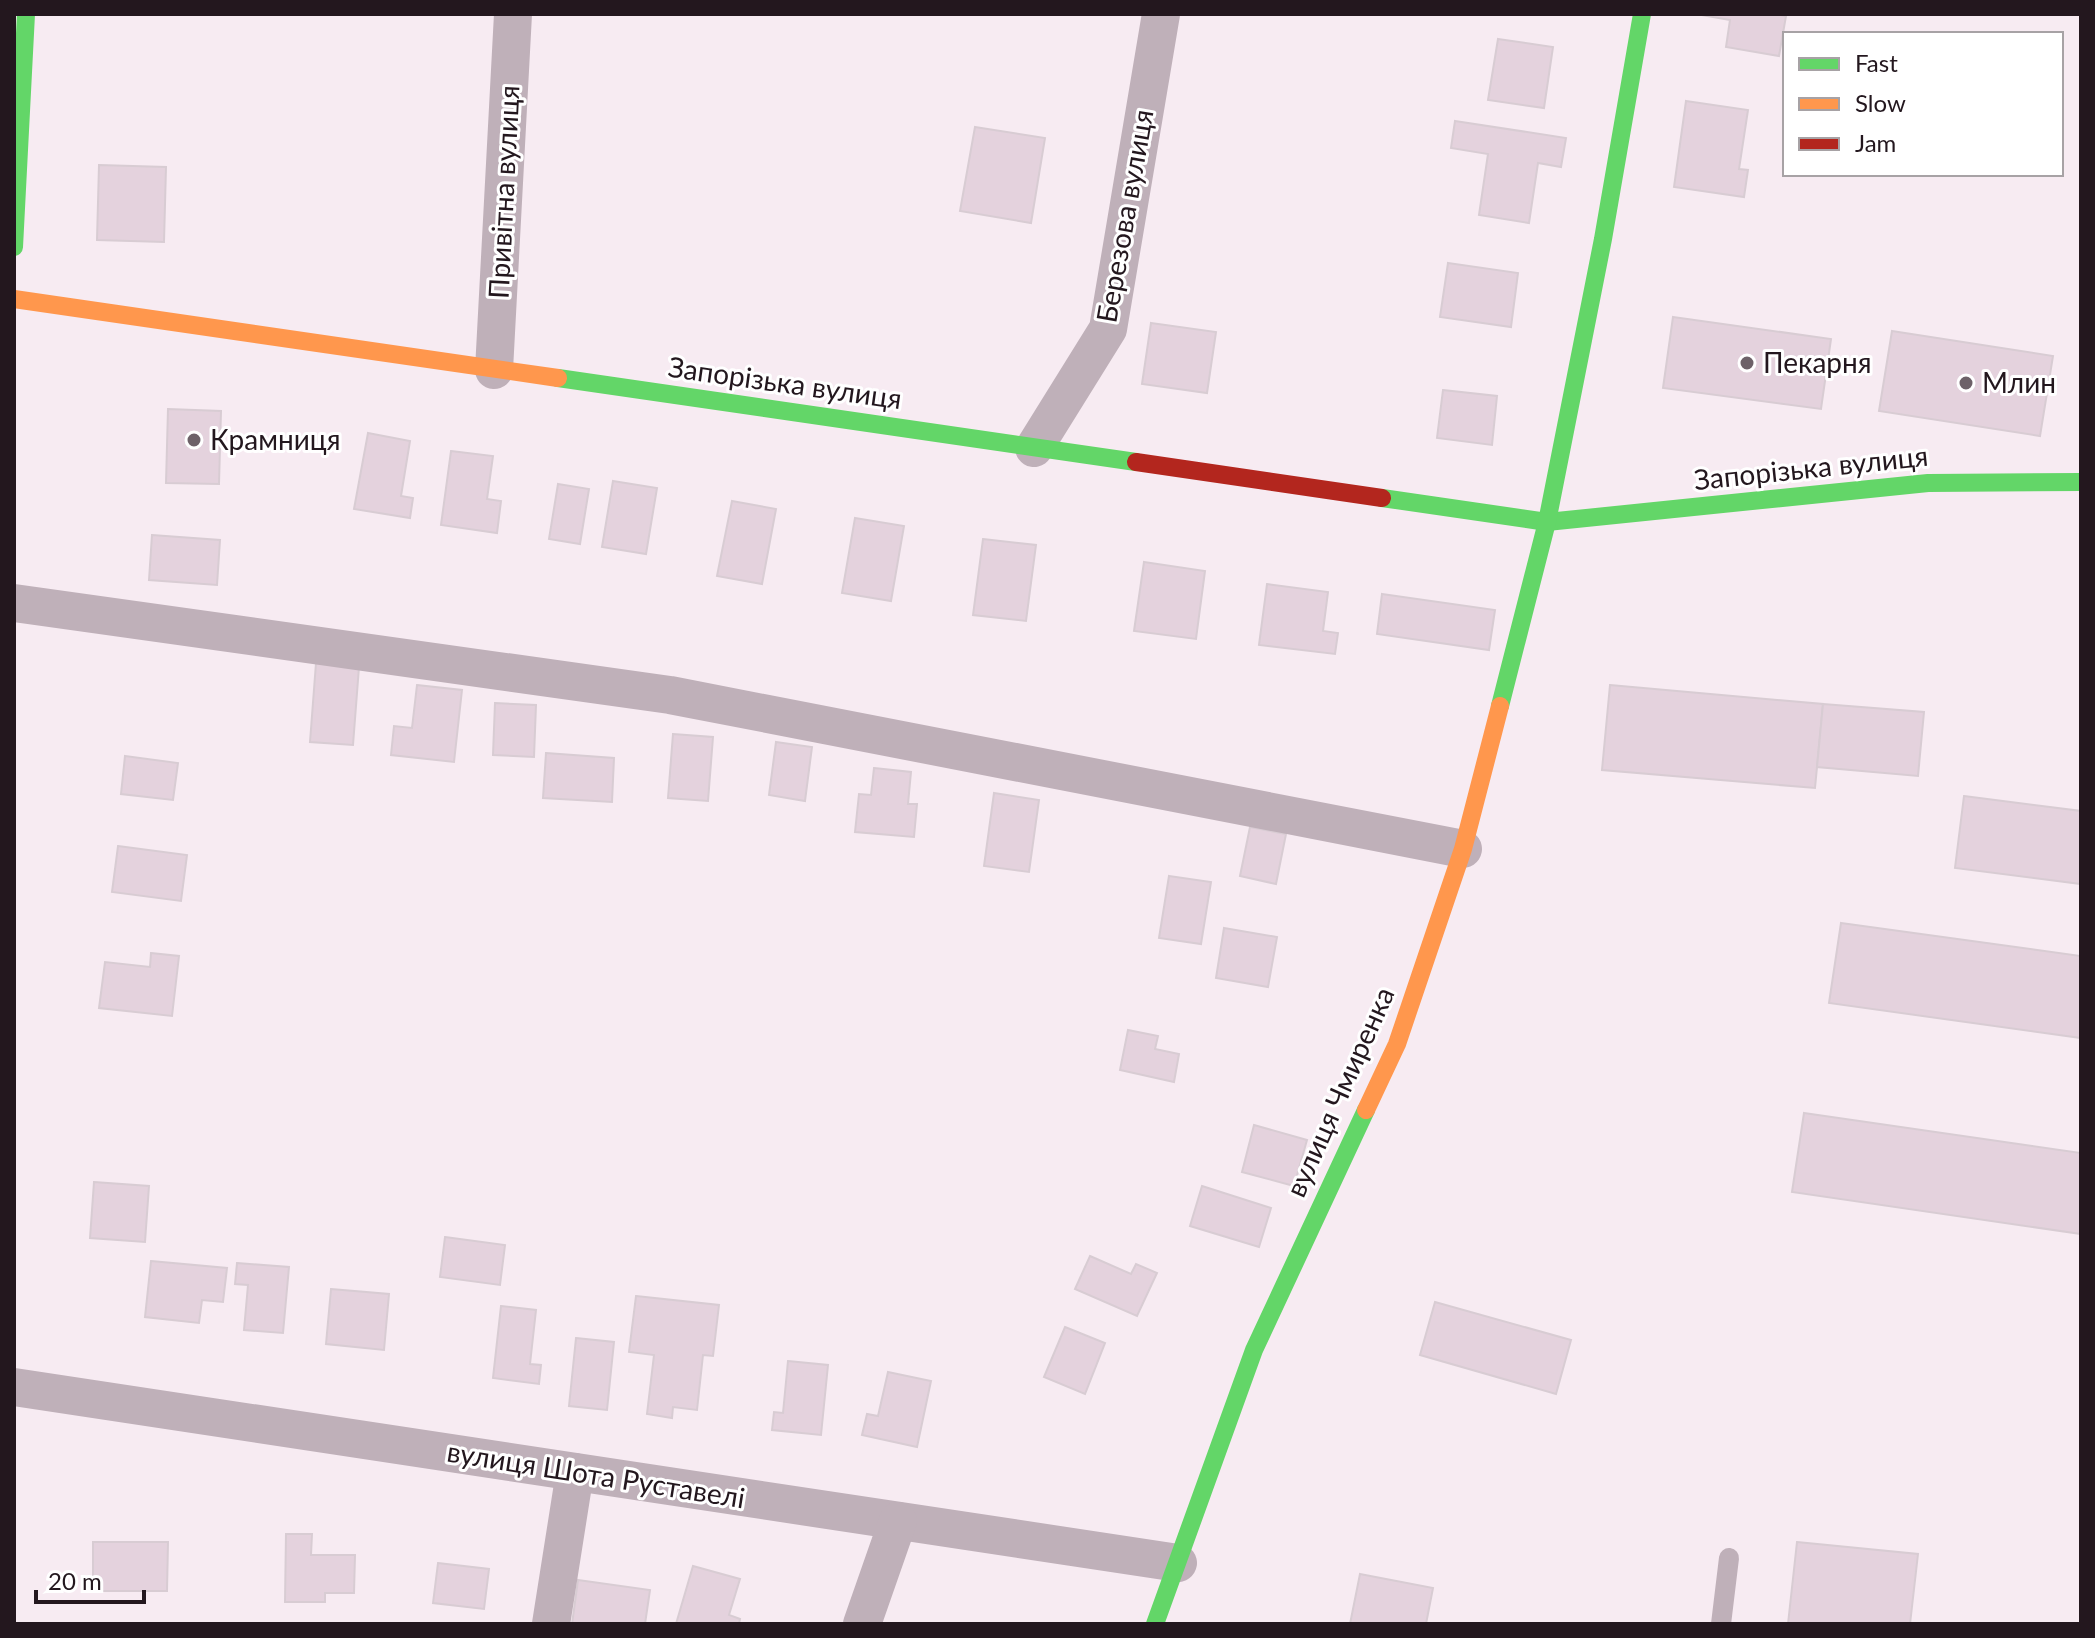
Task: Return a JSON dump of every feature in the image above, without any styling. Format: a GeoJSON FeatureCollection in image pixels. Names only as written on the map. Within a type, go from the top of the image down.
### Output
{"type":"FeatureCollection","features":[{"type":"Feature","properties":{"kind":"street"},"geometry":{"type":"LineString","coordinates":[[14,247],[26,14]]}},
{"type":"Feature","properties":{"kind":"street","name":"Привітна вулиця"},"geometry":{"type":"LineString","coordinates":[[494,370],[513,14]]}},
{"type":"Feature","properties":{"kind":"street","name":"Березова вулиця"},"geometry":{"type":"LineString","coordinates":[[1034,448],[1108,329],[1161,14]]}},
{"type":"Feature","properties":{"kind":"street"},"geometry":{"type":"LineString","coordinates":[[1547,522],[1603,239],[1642,14]]}},
{"type":"Feature","properties":{"kind":"street","name":"Запорізька вулиця"},"geometry":{"type":"LineString","coordinates":[[14,299],[1547,522],[1928,483],[2081,482]]}},
{"type":"Feature","properties":{"kind":"street","name":"вулиця Чмиренка"},"geometry":{"type":"LineString","coordinates":[[1155,1624],[1254,1350],[1397,1044],[1463,849],[1547,522]]}},
{"type":"Feature","properties":{"kind":"street"},"geometry":{"type":"LineString","coordinates":[[14,603],[670,695],[1463,849]]}},
{"type":"Feature","properties":{"kind":"street","name":"вулиця Шота Руставелі"},"geometry":{"type":"LineString","coordinates":[[14,1387],[1178,1563]]}},
{"type":"Feature","properties":{"kind":"street"},"geometry":{"type":"LineString","coordinates":[[551,1624],[575,1472]]}},
{"type":"Feature","properties":{"kind":"street"},"geometry":{"type":"LineString","coordinates":[[862,1624],[898,1521]]}},
{"type":"Feature","properties":{"kind":"lane"},"geometry":{"type":"LineString","coordinates":[[1721,1624],[1729,1558]]}},
{"type":"Feature","properties":{"kind":"building"},"geometry":{"type":"Polygon","coordinates":[[[1696,14],[1786,16],[1779,56],[1726,47],[1730,20],[1696,14]]]}},
{"type":"Feature","properties":{"kind":"building"},"geometry":{"type":"Polygon","coordinates":[[[1498,39],[1553,47],[1544,108],[1488,100],[1498,39]]]}},
{"type":"Feature","properties":{"kind":"building"},"geometry":{"type":"Polygon","coordinates":[[[1686,101],[1748,110],[1739,169],[1748,170],[1744,197],[1674,187],[1686,101]]]}},
{"type":"Feature","properties":{"kind":"building"},"geometry":{"type":"Polygon","coordinates":[[[1455,121],[1566,138],[1561,167],[1538,163],[1529,223],[1479,215],[1488,154],[1451,148],[1455,121]]]}},
{"type":"Feature","properties":{"kind":"building"},"geometry":{"type":"Polygon","coordinates":[[[975,127],[1045,138],[1031,223],[960,211],[975,127]]]}},
{"type":"Feature","properties":{"kind":"building"},"geometry":{"type":"Polygon","coordinates":[[[99,165],[166,167],[164,242],[97,240],[99,165]]]}},
{"type":"Feature","properties":{"kind":"building"},"geometry":{"type":"Polygon","coordinates":[[[1448,263],[1518,273],[1511,327],[1440,317],[1448,263]]]}},
{"type":"Feature","properties":{"kind":"building","name":"Пекарня"},"geometry":{"type":"Polygon","coordinates":[[[1673,317],[1831,339],[1821,409],[1663,388],[1673,317]]]}},
{"type":"Feature","properties":{"kind":"building"},"geometry":{"type":"Polygon","coordinates":[[[1151,323],[1216,332],[1207,393],[1142,384],[1151,323]]]}},
{"type":"Feature","properties":{"kind":"building","name":"Млин"},"geometry":{"type":"Polygon","coordinates":[[[1892,331],[2053,356],[2040,436],[1879,411],[1892,331]]]}},
{"type":"Feature","properties":{"kind":"building"},"geometry":{"type":"Polygon","coordinates":[[[1443,390],[1497,396],[1492,445],[1437,438],[1443,390]]]}},
{"type":"Feature","properties":{"kind":"building"},"geometry":{"type":"Polygon","coordinates":[[[168,409],[221,411],[219,484],[166,483],[168,409]]]}},
{"type":"Feature","properties":{"kind":"building"},"geometry":{"type":"Polygon","coordinates":[[[368,433],[410,441],[401,496],[413,498],[410,518],[354,509],[368,433]]]}},
{"type":"Feature","properties":{"kind":"building"},"geometry":{"type":"Polygon","coordinates":[[[451,451],[493,456],[487,499],[501,501],[497,533],[441,525],[451,451]]]}},
{"type":"Feature","properties":{"kind":"building"},"geometry":{"type":"Polygon","coordinates":[[[613,481],[657,488],[646,554],[602,547],[613,481]]]}},
{"type":"Feature","properties":{"kind":"building"},"geometry":{"type":"Polygon","coordinates":[[[558,484],[589,489],[580,544],[549,539],[558,484]]]}},
{"type":"Feature","properties":{"kind":"building"},"geometry":{"type":"Polygon","coordinates":[[[732,501],[776,509],[762,584],[717,576],[732,501]]]}},
{"type":"Feature","properties":{"kind":"building"},"geometry":{"type":"Polygon","coordinates":[[[855,518],[904,526],[891,601],[842,593],[855,518]]]}},
{"type":"Feature","properties":{"kind":"building"},"geometry":{"type":"Polygon","coordinates":[[[152,535],[220,540],[217,585],[149,580],[152,535]]]}},
{"type":"Feature","properties":{"kind":"building"},"geometry":{"type":"Polygon","coordinates":[[[983,539],[1036,545],[1026,621],[973,615],[983,539]]]}},
{"type":"Feature","properties":{"kind":"building"},"geometry":{"type":"Polygon","coordinates":[[[1144,562],[1205,571],[1196,639],[1134,631],[1144,562]]]}},
{"type":"Feature","properties":{"kind":"building"},"geometry":{"type":"Polygon","coordinates":[[[1267,584],[1328,592],[1323,631],[1338,633],[1335,654],[1259,645],[1267,584]]]}},
{"type":"Feature","properties":{"kind":"building"},"geometry":{"type":"Polygon","coordinates":[[[1382,594],[1495,610],[1489,650],[1377,634],[1382,594]]]}},
{"type":"Feature","properties":{"kind":"building"},"geometry":{"type":"Polygon","coordinates":[[[316,663],[359,667],[353,745],[310,742],[316,663]]]}},
{"type":"Feature","properties":{"kind":"building"},"geometry":{"type":"Polygon","coordinates":[[[417,685],[462,690],[454,762],[391,755],[394,726],[412,728],[417,685]]]}},
{"type":"Feature","properties":{"kind":"building"},"geometry":{"type":"Polygon","coordinates":[[[1610,685],[1823,704],[1815,788],[1602,770],[1610,685]]]}},
{"type":"Feature","properties":{"kind":"building"},"geometry":{"type":"Polygon","coordinates":[[[495,703],[536,705],[534,757],[493,755],[495,703]]]}},
{"type":"Feature","properties":{"kind":"building"},"geometry":{"type":"Polygon","coordinates":[[[1823,704],[1924,712],[1918,776],[1817,767],[1823,704]]]}},
{"type":"Feature","properties":{"kind":"building"},"geometry":{"type":"Polygon","coordinates":[[[673,734],[713,737],[708,801],[668,798],[673,734]]]}},
{"type":"Feature","properties":{"kind":"building"},"geometry":{"type":"Polygon","coordinates":[[[776,742],[812,747],[805,801],[769,795],[776,742]]]}},
{"type":"Feature","properties":{"kind":"building"},"geometry":{"type":"Polygon","coordinates":[[[546,753],[614,758],[612,802],[543,798],[546,753]]]}},
{"type":"Feature","properties":{"kind":"building"},"geometry":{"type":"Polygon","coordinates":[[[125,756],[178,763],[173,800],[121,794],[125,756]]]}},
{"type":"Feature","properties":{"kind":"building"},"geometry":{"type":"Polygon","coordinates":[[[874,768],[911,772],[908,804],[917,804],[914,837],[855,832],[859,794],[871,795],[874,768]]]}},
{"type":"Feature","properties":{"kind":"building"},"geometry":{"type":"Polygon","coordinates":[[[994,793],[1039,800],[1029,872],[984,866],[994,793]]]}},
{"type":"Feature","properties":{"kind":"building"},"geometry":{"type":"Polygon","coordinates":[[[1964,796],[2081,811],[2081,884],[1955,868],[1964,796]]]}},
{"type":"Feature","properties":{"kind":"building"},"geometry":{"type":"Polygon","coordinates":[[[1250,827],[1286,834],[1276,884],[1240,876],[1250,827]]]}},
{"type":"Feature","properties":{"kind":"building"},"geometry":{"type":"Polygon","coordinates":[[[118,846],[187,855],[181,901],[112,892],[118,846]]]}},
{"type":"Feature","properties":{"kind":"building"},"geometry":{"type":"Polygon","coordinates":[[[1169,876],[1211,882],[1201,944],[1159,938],[1169,876]]]}},
{"type":"Feature","properties":{"kind":"building"},"geometry":{"type":"Polygon","coordinates":[[[1841,923],[2081,956],[2081,1038],[1829,1003],[1841,923]]]}},
{"type":"Feature","properties":{"kind":"building"},"geometry":{"type":"Polygon","coordinates":[[[1224,928],[1277,937],[1268,987],[1216,978],[1224,928]]]}},
{"type":"Feature","properties":{"kind":"building"},"geometry":{"type":"Polygon","coordinates":[[[151,953],[179,956],[172,1016],[99,1008],[105,962],[150,967],[151,953]]]}},
{"type":"Feature","properties":{"kind":"building"},"geometry":{"type":"Polygon","coordinates":[[[1128,1030],[1158,1036],[1155,1049],[1179,1054],[1174,1082],[1120,1070],[1128,1030]]]}},
{"type":"Feature","properties":{"kind":"building"},"geometry":{"type":"Polygon","coordinates":[[[1804,1113],[2081,1153],[2081,1234],[1792,1192],[1804,1113]]]}},
{"type":"Feature","properties":{"kind":"building"},"geometry":{"type":"Polygon","coordinates":[[[1254,1125],[1307,1140],[1294,1186],[1242,1172],[1254,1125]]]}},
{"type":"Feature","properties":{"kind":"building"},"geometry":{"type":"Polygon","coordinates":[[[94,1182],[149,1186],[145,1242],[90,1238],[94,1182]]]}},
{"type":"Feature","properties":{"kind":"building"},"geometry":{"type":"Polygon","coordinates":[[[1202,1186],[1271,1208],[1259,1247],[1190,1226],[1202,1186]]]}},
{"type":"Feature","properties":{"kind":"building"},"geometry":{"type":"Polygon","coordinates":[[[445,1237],[505,1245],[500,1285],[440,1277],[445,1237]]]}},
{"type":"Feature","properties":{"kind":"building"},"geometry":{"type":"Polygon","coordinates":[[[1090,1256],[1131,1274],[1136,1264],[1157,1273],[1137,1316],[1075,1289],[1090,1256]]]}},
{"type":"Feature","properties":{"kind":"building"},"geometry":{"type":"Polygon","coordinates":[[[151,1261],[227,1268],[223,1302],[202,1300],[199,1323],[145,1317],[151,1261]]]}},
{"type":"Feature","properties":{"kind":"building"},"geometry":{"type":"Polygon","coordinates":[[[237,1263],[289,1267],[283,1333],[244,1330],[248,1285],[235,1284],[237,1263]]]}},
{"type":"Feature","properties":{"kind":"building"},"geometry":{"type":"Polygon","coordinates":[[[331,1289],[389,1294],[384,1350],[326,1344],[331,1289]]]}},
{"type":"Feature","properties":{"kind":"building"},"geometry":{"type":"Polygon","coordinates":[[[636,1296],[719,1305],[713,1356],[703,1355],[697,1410],[673,1407],[672,1418],[647,1414],[654,1355],[629,1352],[636,1296]]]}},
{"type":"Feature","properties":{"kind":"building"},"geometry":{"type":"Polygon","coordinates":[[[1435,1302],[1571,1340],[1556,1394],[1420,1355],[1435,1302]]]}},
{"type":"Feature","properties":{"kind":"building"},"geometry":{"type":"Polygon","coordinates":[[[501,1306],[536,1310],[530,1364],[541,1365],[539,1384],[493,1378],[501,1306]]]}},
{"type":"Feature","properties":{"kind":"building"},"geometry":{"type":"Polygon","coordinates":[[[1065,1327],[1105,1343],[1085,1394],[1044,1377],[1065,1327]]]}},
{"type":"Feature","properties":{"kind":"building"},"geometry":{"type":"Polygon","coordinates":[[[576,1338],[614,1342],[607,1410],[569,1406],[576,1338]]]}},
{"type":"Feature","properties":{"kind":"building"},"geometry":{"type":"Polygon","coordinates":[[[788,1361],[828,1365],[821,1435],[772,1430],[774,1412],[783,1413],[788,1361]]]}},
{"type":"Feature","properties":{"kind":"building"},"geometry":{"type":"Polygon","coordinates":[[[888,1372],[931,1381],[917,1447],[862,1435],[867,1414],[878,1416],[888,1372]]]}},
{"type":"Feature","properties":{"kind":"building"},"geometry":{"type":"Polygon","coordinates":[[[286,1534],[312,1534],[311,1555],[355,1555],[354,1593],[325,1593],[325,1602],[285,1602],[286,1534]]]}},
{"type":"Feature","properties":{"kind":"building"},"geometry":{"type":"Polygon","coordinates":[[[93,1542],[168,1542],[167,1591],[93,1591],[93,1542]]]}},
{"type":"Feature","properties":{"kind":"building"},"geometry":{"type":"Polygon","coordinates":[[[1797,1542],[1918,1554],[1910,1624],[1788,1624],[1797,1542]]]}},
{"type":"Feature","properties":{"kind":"building"},"geometry":{"type":"Polygon","coordinates":[[[438,1563],[489,1569],[484,1609],[433,1603],[438,1563]]]}},
{"type":"Feature","properties":{"kind":"building"},"geometry":{"type":"Polygon","coordinates":[[[693,1566],[740,1579],[729,1615],[740,1619],[739,1624],[676,1624],[693,1566]]]}},
{"type":"Feature","properties":{"kind":"building"},"geometry":{"type":"Polygon","coordinates":[[[1360,1574],[1433,1588],[1426,1624],[1350,1624],[1360,1574]]]}},
{"type":"Feature","properties":{"kind":"building"},"geometry":{"type":"Polygon","coordinates":[[[578,1580],[650,1590],[645,1624],[572,1624],[578,1580]]]}},
{"type":"Feature","properties":{"kind":"traffic: fast"},"geometry":{"type":"LineString","coordinates":[[14,247],[26,14]]}},
{"type":"Feature","properties":{"kind":"traffic: fast"},"geometry":{"type":"LineString","coordinates":[[1500,706],[1547,522],[1603,239],[1642,14]]}},
{"type":"Feature","properties":{"kind":"traffic: fast"},"geometry":{"type":"LineString","coordinates":[[558,378],[1136,462]]}},
{"type":"Feature","properties":{"kind":"traffic: fast"},"geometry":{"type":"LineString","coordinates":[[1382,498],[1547,522],[1928,483],[2081,482]]}},
{"type":"Feature","properties":{"kind":"traffic: fast"},"geometry":{"type":"LineString","coordinates":[[1155,1624],[1254,1350],[1366,1110]]}},
{"type":"Feature","properties":{"kind":"traffic: slow"},"geometry":{"type":"LineString","coordinates":[[14,299],[558,378]]}},
{"type":"Feature","properties":{"kind":"traffic: slow"},"geometry":{"type":"LineString","coordinates":[[1366,1110],[1397,1044],[1463,849],[1500,706]]}},
{"type":"Feature","properties":{"kind":"traffic: jam"},"geometry":{"type":"LineString","coordinates":[[1136,462],[1382,498]]}},
{"type":"Feature","properties":{"kind":"place","name":"Пекарня"},"geometry":{"type":"Point","coordinates":[1747,363]}},
{"type":"Feature","properties":{"kind":"place","name":"Млин"},"geometry":{"type":"Point","coordinates":[1966,383]}},
{"type":"Feature","properties":{"kind":"place","name":"Крамниця"},"geometry":{"type":"Point","coordinates":[194,440]}}]}
